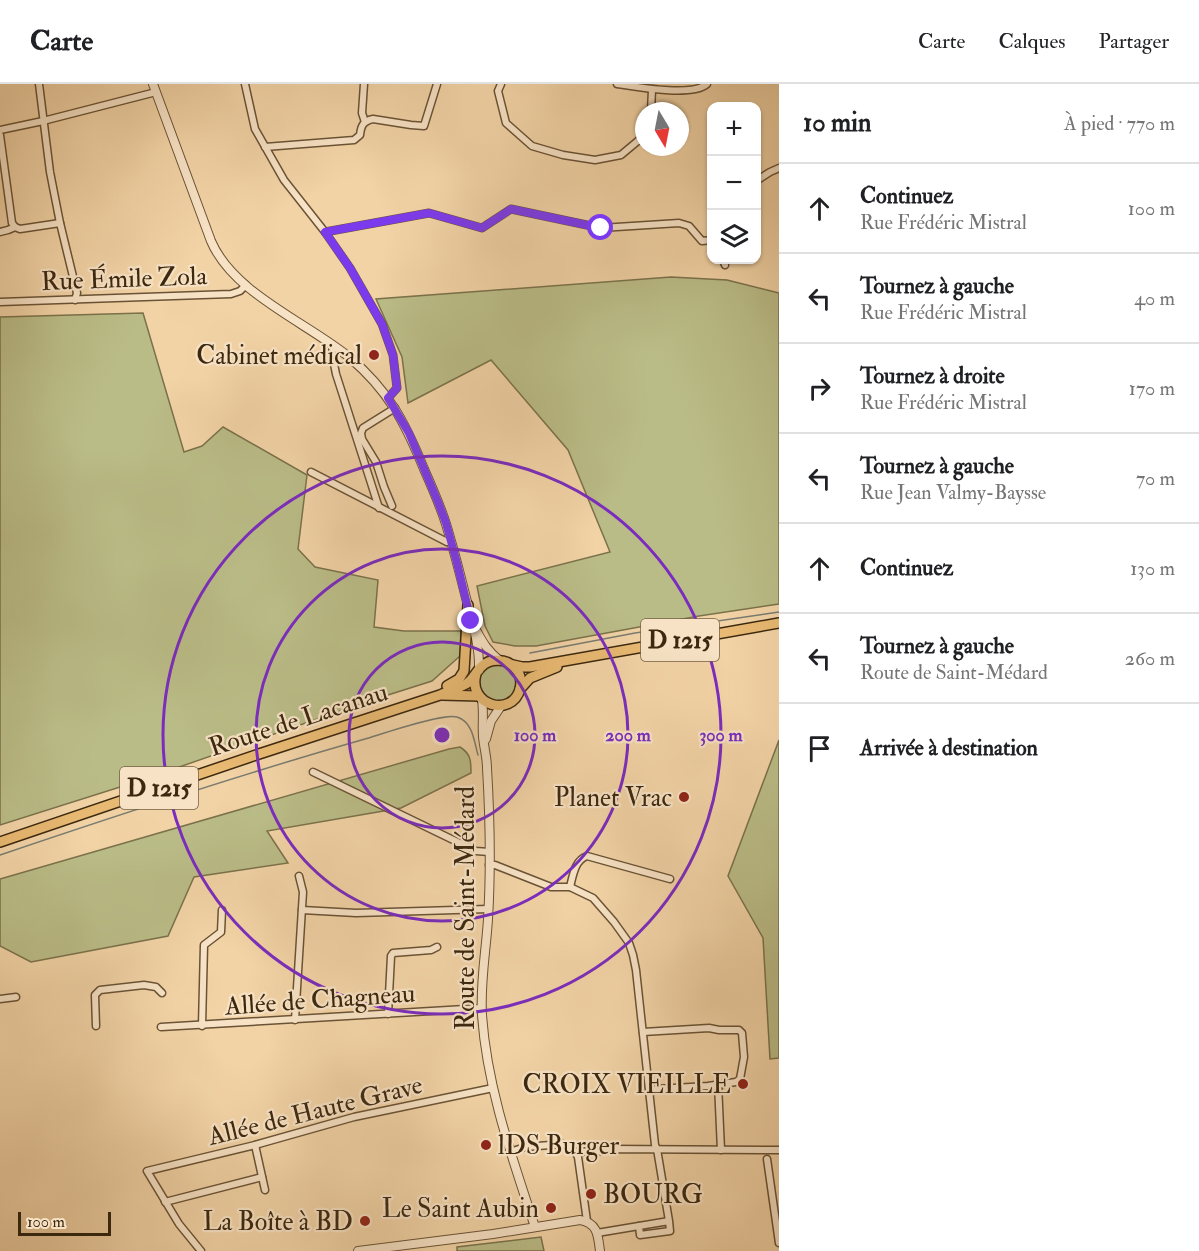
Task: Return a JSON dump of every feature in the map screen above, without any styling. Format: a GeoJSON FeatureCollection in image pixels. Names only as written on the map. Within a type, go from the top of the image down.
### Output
{"type":"FeatureCollection","features":[{"type":"Feature","properties":{"kind":"main road"},"geometry":{"type":"LineString","coordinates":[[384,712],[454,683],[461,677],[465,666],[468,605]]}},
{"type":"Feature","properties":{"kind":"main road","name":"D 1215"},"geometry":{"type":"LineString","coordinates":[[511,664],[530,667],[779,623]]}},
{"type":"Feature","properties":{"kind":"main road","name":"D 1215"},"geometry":{"type":"LineString","coordinates":[[520,688],[530,678],[582,658]]}},
{"type":"Feature","properties":{"kind":"main road"},"geometry":{"type":"LineString","coordinates":[[499,660],[511,664],[521,680],[515,698],[501,706]]}},
{"type":"Feature","properties":{"kind":"main road","name":"Route de Lacanau"},"geometry":{"type":"LineString","coordinates":[[0,842],[465,685],[487,663],[499,660]]}},
{"type":"Feature","properties":{"kind":"main road"},"geometry":{"type":"LineString","coordinates":[[477,672],[475,686],[481,698]]}},
{"type":"Feature","properties":{"kind":"main road","name":"Route de Lacanau"},"geometry":{"type":"LineString","coordinates":[[440,694],[481,698],[491,705],[501,706]]}},
{"type":"Feature","properties":{"kind":"street"},"geometry":{"type":"LineString","coordinates":[[39,84],[50,172],[77,293],[75,300]]}},
{"type":"Feature","properties":{"kind":"street"},"geometry":{"type":"LineString","coordinates":[[153,84],[212,244],[227,268],[261,297],[349,357],[381,389],[404,423],[438,502],[451,542],[468,605],[478,656],[477,672]]}},
{"type":"Feature","properties":{"kind":"street"},"geometry":{"type":"LineString","coordinates":[[245,84],[255,129],[265,147],[284,180],[350,268],[382,324],[393,355],[397,388],[388,398]]}},
{"type":"Feature","properties":{"kind":"street"},"geometry":{"type":"LineString","coordinates":[[364,84],[362,113],[365,122]]}},
{"type":"Feature","properties":{"kind":"street"},"geometry":{"type":"LineString","coordinates":[[265,147],[354,140],[360,135],[361,127],[365,122],[373,119],[424,126],[437,84]]}},
{"type":"Feature","properties":{"kind":"street"},"geometry":{"type":"LineString","coordinates":[[501,84],[498,91],[506,123],[532,146],[563,155],[595,160],[621,155],[635,143]]}},
{"type":"Feature","properties":{"kind":"street"},"geometry":{"type":"LineString","coordinates":[[617,84],[652,90],[679,87],[702,88],[707,84]]}},
{"type":"Feature","properties":{"kind":"street"},"geometry":{"type":"LineString","coordinates":[[651,102],[652,90]]}},
{"type":"Feature","properties":{"kind":"street"},"geometry":{"type":"LineString","coordinates":[[60,223],[20,229],[12,223],[0,133],[156,93]]}},
{"type":"Feature","properties":{"kind":"street"},"geometry":{"type":"LineString","coordinates":[[761,178],[779,168]]}},
{"type":"Feature","properties":{"kind":"street"},"geometry":{"type":"LineString","coordinates":[[325,232],[429,213],[482,228],[511,209],[601,228],[679,223],[689,226],[702,241],[707,240]]}},
{"type":"Feature","properties":{"kind":"street"},"geometry":{"type":"LineString","coordinates":[[0,232],[15,227]]}},
{"type":"Feature","properties":{"kind":"street","name":"Rue Émile Zola"},"geometry":{"type":"LineString","coordinates":[[0,302],[231,294],[246,285]]}},
{"type":"Feature","properties":{"kind":"street"},"geometry":{"type":"LineString","coordinates":[[333,345],[332,354],[336,374],[379,508]]}},
{"type":"Feature","properties":{"kind":"street"},"geometry":{"type":"LineString","coordinates":[[392,506],[376,462],[362,439],[361,433],[363,428],[395,408]]}},
{"type":"Feature","properties":{"kind":"street"},"geometry":{"type":"LineString","coordinates":[[311,472],[451,542]]}},
{"type":"Feature","properties":{"kind":"street"},"geometry":{"type":"LineString","coordinates":[[471,621],[483,644],[499,660]]}},
{"type":"Feature","properties":{"kind":"street","name":"Route de Saint-Médard"},"geometry":{"type":"LineString","coordinates":[[481,698],[484,709],[483,736],[487,767],[489,852],[488,909],[482,980],[487,1058],[510,1152],[535,1227]]}},
{"type":"Feature","properties":{"kind":"street","name":"Route de Saint-Médard"},"geometry":{"type":"LineString","coordinates":[[485,747],[491,721],[501,706]]}},
{"type":"Feature","properties":{"kind":"street"},"geometry":{"type":"LineString","coordinates":[[313,772],[476,851],[489,852]]}},
{"type":"Feature","properties":{"kind":"street"},"geometry":{"type":"LineString","coordinates":[[570,887],[577,865],[587,856],[670,879]]}},
{"type":"Feature","properties":{"kind":"street"},"geometry":{"type":"LineString","coordinates":[[489,865],[495,865],[551,888],[570,887],[594,898],[614,922],[633,955],[655,1145],[669,1221],[597,1233]]}},
{"type":"Feature","properties":{"kind":"street"},"geometry":{"type":"LineString","coordinates":[[295,1020],[303,892],[299,876]]}},
{"type":"Feature","properties":{"kind":"street"},"geometry":{"type":"LineString","coordinates":[[302,910],[356,913],[488,909]]}},
{"type":"Feature","properties":{"kind":"street"},"geometry":{"type":"LineString","coordinates":[[202,1026],[204,945],[221,932],[222,910]]}},
{"type":"Feature","properties":{"kind":"street"},"geometry":{"type":"LineString","coordinates":[[388,1014],[393,953],[431,950],[437,947]]}},
{"type":"Feature","properties":{"kind":"street"},"geometry":{"type":"LineString","coordinates":[[96,1026],[95,995],[100,990],[144,985],[156,987],[162,993]]}},
{"type":"Feature","properties":{"kind":"street"},"geometry":{"type":"LineString","coordinates":[[0,999],[16,997]]}},
{"type":"Feature","properties":{"kind":"street","name":"Allée de Chagneau"},"geometry":{"type":"LineString","coordinates":[[161,1027],[482,1008]]}},
{"type":"Feature","properties":{"kind":"street"},"geometry":{"type":"LineString","coordinates":[[643,1032],[709,1028],[739,1030],[742,1034],[744,1057],[740,1079],[736,1082],[656,1089],[650,1093]]}},
{"type":"Feature","properties":{"kind":"street"},"geometry":{"type":"LineString","coordinates":[[718,1084],[721,1150]]}},
{"type":"Feature","properties":{"kind":"street","name":"Allée de Haute Grave"},"geometry":{"type":"LineString","coordinates":[[165,1202],[147,1171],[255,1145],[354,1117],[493,1088]]}},
{"type":"Feature","properties":{"kind":"street"},"geometry":{"type":"LineString","coordinates":[[510,1152],[525,1147],[563,1144],[575,1152],[578,1157],[587,1221]]}},
{"type":"Feature","properties":{"kind":"street"},"geometry":{"type":"LineString","coordinates":[[255,1145],[265,1190]]}},
{"type":"Feature","properties":{"kind":"street"},"geometry":{"type":"LineString","coordinates":[[575,1152],[609,1149],[779,1150]]}},
{"type":"Feature","properties":{"kind":"street"},"geometry":{"type":"LineString","coordinates":[[767,1159],[779,1243]]}},
{"type":"Feature","properties":{"kind":"street"},"geometry":{"type":"LineString","coordinates":[[201,1251],[165,1202],[262,1177]]}},
{"type":"Feature","properties":{"kind":"street"},"geometry":{"type":"LineString","coordinates":[[358,1251],[494,1234],[580,1220],[587,1221],[594,1226],[600,1251]]}},
{"type":"Feature","properties":{"kind":"green space"},"geometry":{"type":"Polygon","coordinates":[[[671,277],[727,280],[779,293],[779,604],[699,616],[536,646],[515,646],[493,642],[485,626],[477,586],[610,552],[568,450],[491,360],[408,403],[402,357],[376,299],[671,277]]]}},
{"type":"Feature","properties":{"kind":"green space"},"geometry":{"type":"Polygon","coordinates":[[[143,313],[184,452],[202,446],[223,427],[307,475],[298,549],[315,567],[378,580],[374,627],[404,631],[461,631],[460,656],[432,681],[139,781],[0,825],[0,317],[143,313]]]}},
{"type":"Feature","properties":{"kind":"green space"},"geometry":{"type":"Polygon","coordinates":[[[498,664],[511,670],[517,683],[511,696],[498,702],[485,696],[479,683],[485,670],[498,664]]]}},
{"type":"Feature","properties":{"kind":"green space"},"geometry":{"type":"Polygon","coordinates":[[[779,740],[779,1058],[770,1059],[763,938],[728,876],[779,740]]]}},
{"type":"Feature","properties":{"kind":"green space"},"geometry":{"type":"Polygon","coordinates":[[[460,747],[470,758],[471,773],[401,808],[267,831],[288,863],[194,877],[168,936],[31,962],[0,946],[0,879],[460,747]]]}},
{"type":"Feature","properties":{"kind":"green space"},"geometry":{"type":"Polygon","coordinates":[[[541,1237],[544,1251],[457,1251],[457,1247],[541,1237]]]}},
{"type":"Feature","properties":{"kind":"waterway"},"geometry":{"type":"LineString","coordinates":[[530,653],[635,633],[779,612]]}},
{"type":"Feature","properties":{"kind":"waterway"},"geometry":{"type":"LineString","coordinates":[[0,855],[227,780],[439,718],[462,719],[470,728],[478,755]]}},
{"type":"Feature","properties":{"kind":"place","name":"Cabinet médical"},"geometry":{"type":"Point","coordinates":[374,355]}},
{"type":"Feature","properties":{"kind":"place","name":"Planet Vrac"},"geometry":{"type":"Point","coordinates":[684,797]}},
{"type":"Feature","properties":{"kind":"place","name":"CROIX VIEILLE"},"geometry":{"type":"Point","coordinates":[743,1084]}},
{"type":"Feature","properties":{"kind":"place","name":"lDS Burger"},"geometry":{"type":"Point","coordinates":[486,1145]}},
{"type":"Feature","properties":{"kind":"place","name":"BOURG"},"geometry":{"type":"Point","coordinates":[591,1194]}},
{"type":"Feature","properties":{"kind":"place","name":"Le Saint Aubin"},"geometry":{"type":"Point","coordinates":[551,1208]}},
{"type":"Feature","properties":{"kind":"place","name":"La Boîte à BD"},"geometry":{"type":"Point","coordinates":[365,1221]}},
{"type":"Feature","properties":{"kind":"route"},"geometry":{"type":"LineString","coordinates":[[471,621],[446,523],[409,433],[388,398],[397,388],[393,355],[382,324],[350,268],[325,232],[429,213],[482,228],[511,209],[601,228]]}}]}
